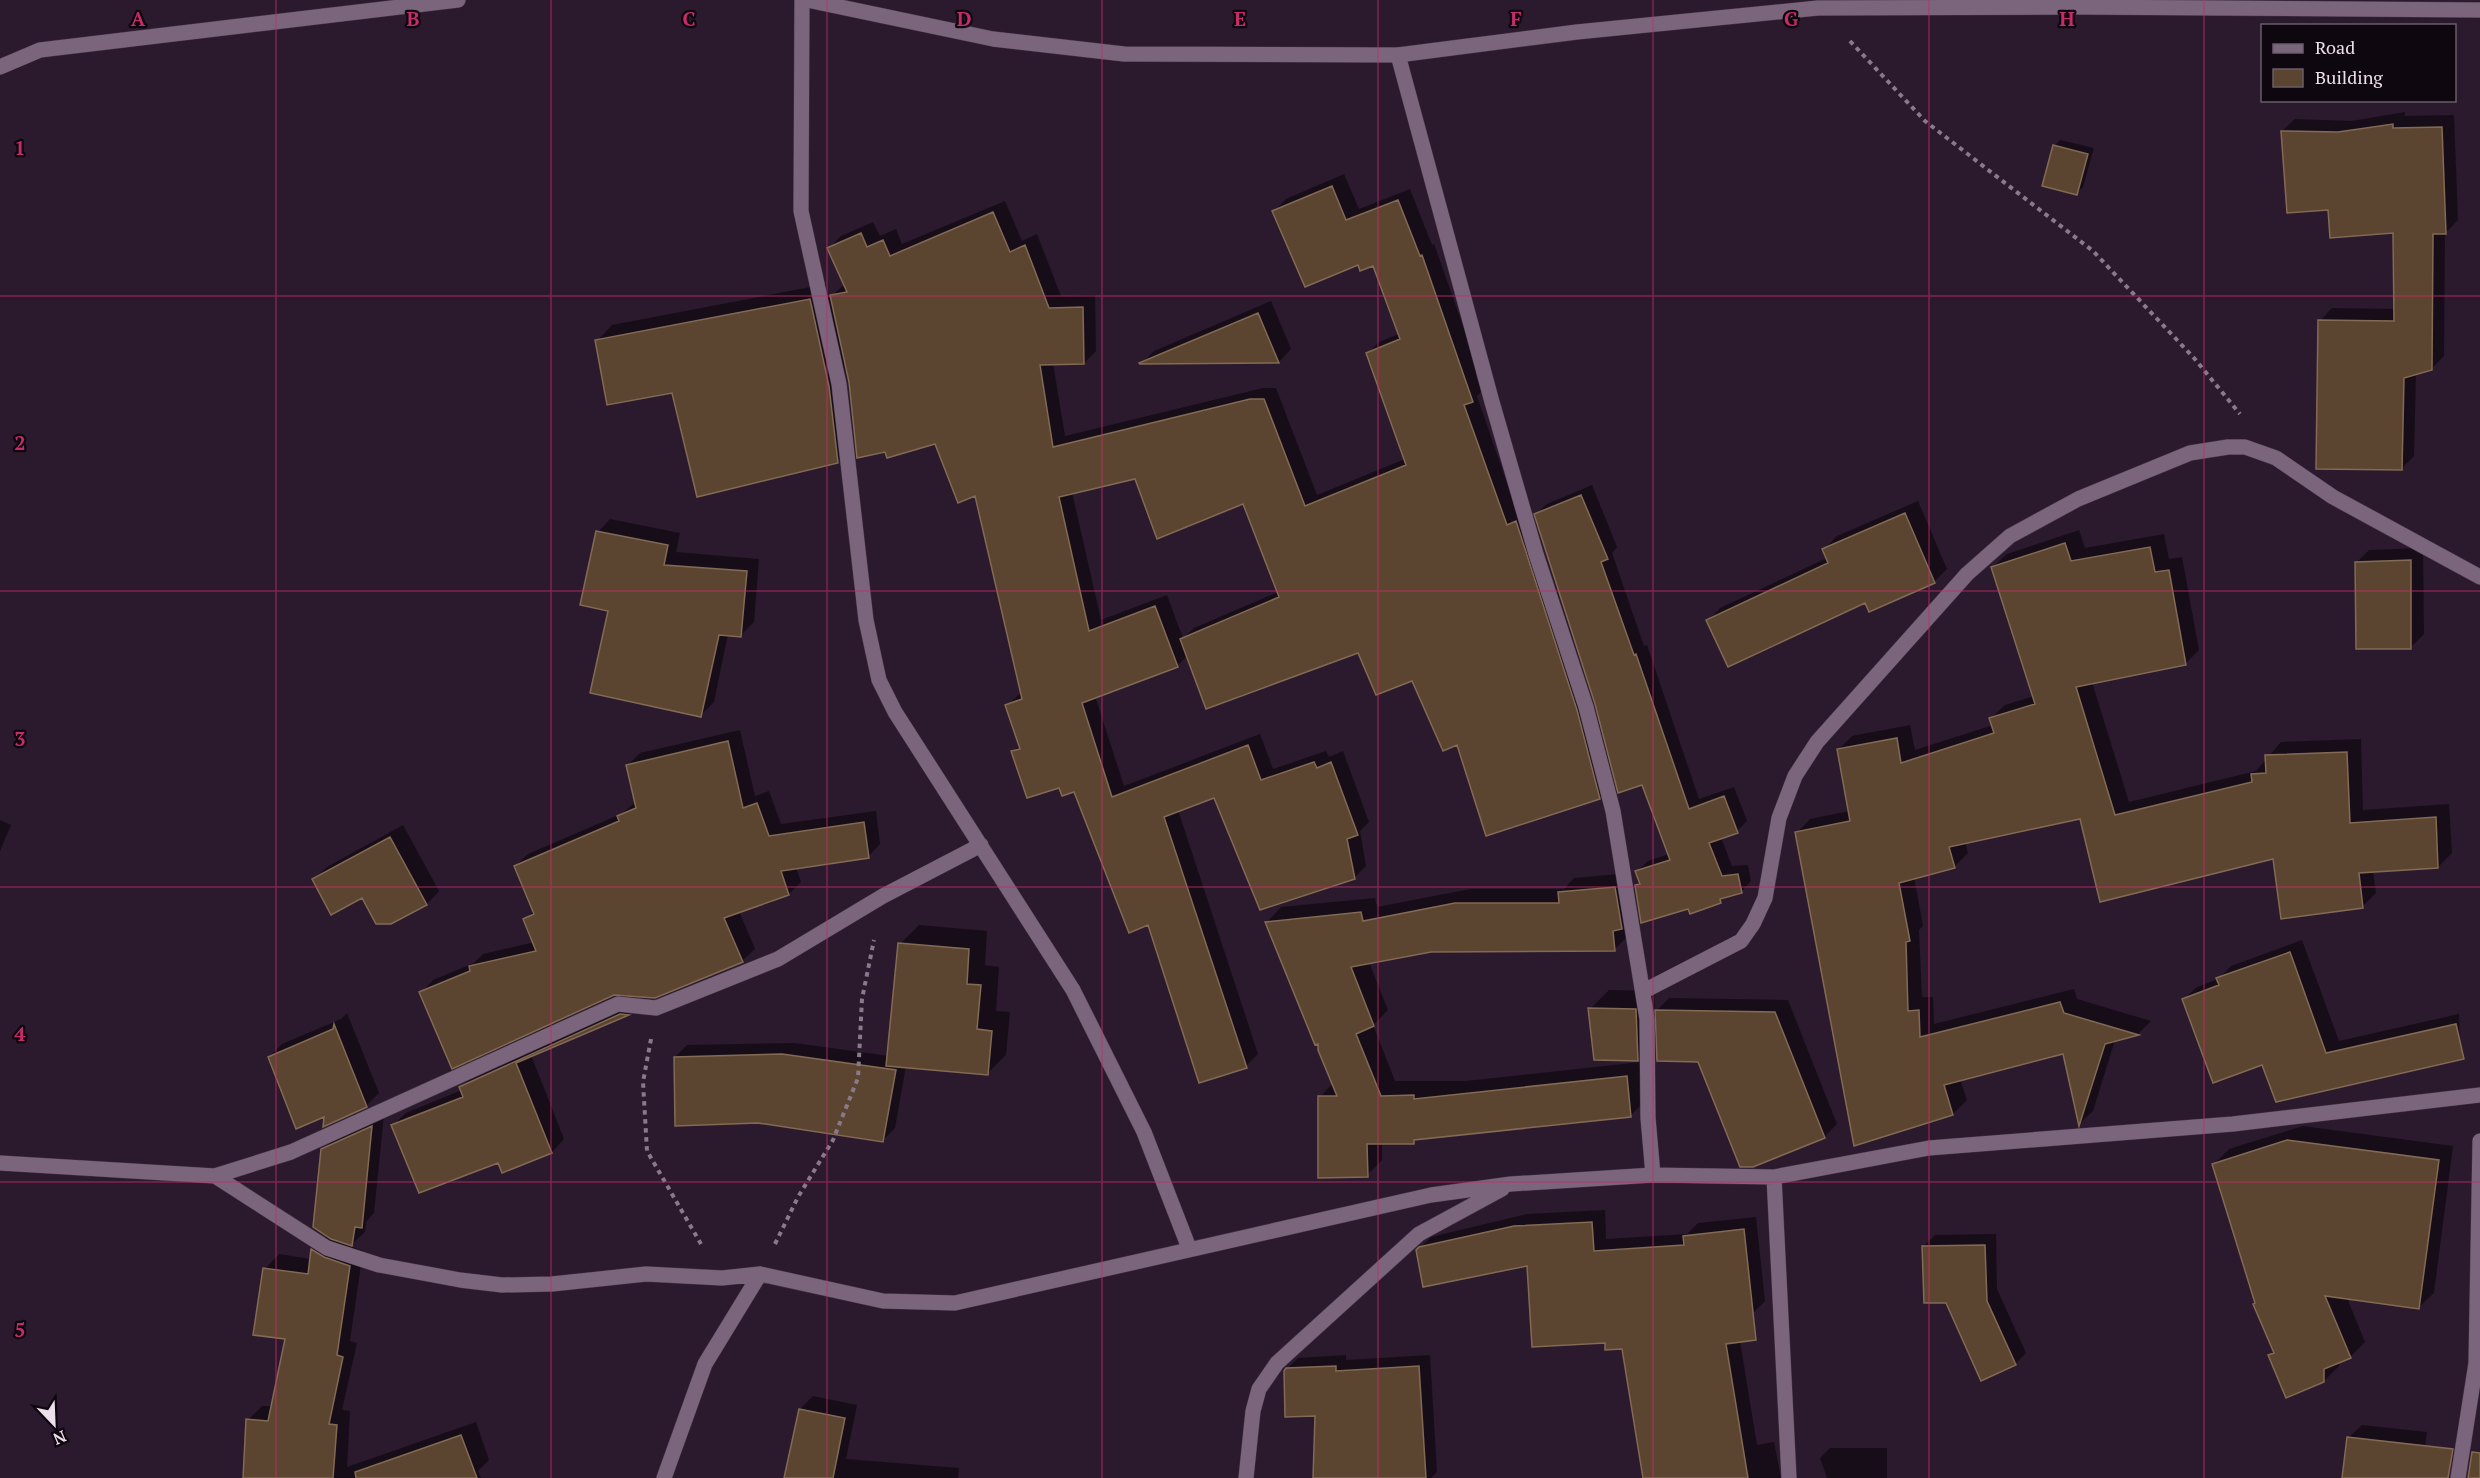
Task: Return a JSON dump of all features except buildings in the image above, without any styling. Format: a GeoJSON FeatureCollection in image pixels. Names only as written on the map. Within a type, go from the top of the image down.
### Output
{"type":"FeatureCollection","features":[{"type":"Feature","properties":{"kind":"street"},"geometry":{"type":"LineString","coordinates":[[0,67],[40,50],[458,0]]}},
{"type":"Feature","properties":{"kind":"street"},"geometry":{"type":"LineString","coordinates":[[802,0],[801,211],[839,384],[866,620],[879,680],[895,711],[1073,990],[1144,1131],[1190,1248]]}},
{"type":"Feature","properties":{"kind":"street"},"geometry":{"type":"LineString","coordinates":[[807,0],[993,39],[1124,54],[1398,55],[1577,32],[1866,4],[2480,10]]}},
{"type":"Feature","properties":{"kind":"street"},"geometry":{"type":"LineString","coordinates":[[1398,55],[1492,402],[1536,554],[1586,707],[1613,811],[1644,991],[1647,1019],[1648,1118],[1653,1175]]}},
{"type":"Feature","properties":{"kind":"street"},"geometry":{"type":"LineString","coordinates":[[1644,991],[1741,941],[1754,924],[1765,898],[1779,818],[1800,767],[1824,734],[1966,574],[2010,536],[2078,499],[2190,453],[2228,447],[2245,447],[2276,458],[2333,497],[2480,577]]}},
{"type":"Feature","properties":{"kind":"street"},"geometry":{"type":"LineString","coordinates":[[0,1162],[215,1176],[291,1152],[618,1004],[656,1008],[778,959],[883,896],[981,845]]}},
{"type":"Feature","properties":{"kind":"street"},"geometry":{"type":"LineString","coordinates":[[215,1176],[327,1248],[379,1265],[460,1280],[502,1285],[552,1284],[646,1274],[722,1278],[760,1274],[883,1301],[955,1303],[1431,1195],[1511,1184],[1653,1175],[1774,1177],[1929,1148],[2233,1124],[2480,1095]]}},
{"type":"Feature","properties":{"kind":"street"},"geometry":{"type":"LineString","coordinates":[[2458,1478],[2476,1363],[2480,1141]]}},
{"type":"Feature","properties":{"kind":"street"},"geometry":{"type":"LineString","coordinates":[[1774,1177],[1789,1478]]}},
{"type":"Feature","properties":{"kind":"street"},"geometry":{"type":"LineString","coordinates":[[1246,1478],[1252,1411],[1259,1389],[1277,1363],[1419,1234],[1511,1184]]}},
{"type":"Feature","properties":{"kind":"street"},"geometry":{"type":"LineString","coordinates":[[664,1478],[705,1364],[760,1274]]}},
{"type":"Feature","properties":{"kind":"path"},"geometry":{"type":"LineString","coordinates":[[1818,8],[1925,122],[2093,251],[2194,358],[2276,458]]}},
{"type":"Feature","properties":{"kind":"path"},"geometry":{"type":"LineString","coordinates":[[760,1274],[798,1197],[833,1140],[858,1078],[862,999],[883,896]]}},
{"type":"Feature","properties":{"kind":"path"},"geometry":{"type":"LineString","coordinates":[[656,1008],[643,1083],[647,1151],[722,1278]]}}]}
